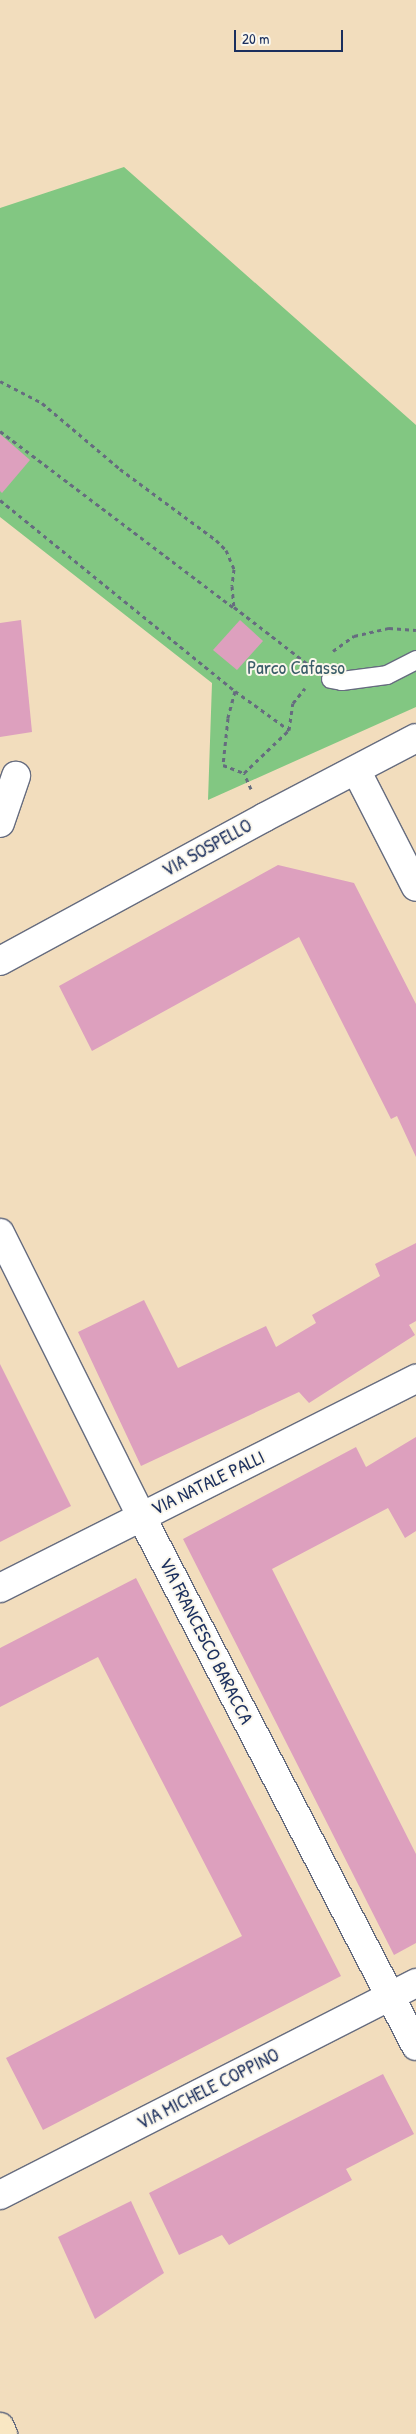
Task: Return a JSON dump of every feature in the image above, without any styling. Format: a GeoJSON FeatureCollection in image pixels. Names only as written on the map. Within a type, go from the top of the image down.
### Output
{"type":"FeatureCollection","features":[{"type":"Feature","properties":{"kind":"street","name":"VIA SOSPELLO"},"geometry":{"type":"LineString","coordinates":[[0,961],[265,817],[416,738]]}},
{"type":"Feature","properties":{"kind":"street"},"geometry":{"type":"LineString","coordinates":[[356,770],[416,888]]}},
{"type":"Feature","properties":{"kind":"street"},"geometry":{"type":"LineString","coordinates":[[0,823],[16,776]]}},
{"type":"Feature","properties":{"kind":"street","name":"VIA FRANCESCO BARACCA"},"geometry":{"type":"LineString","coordinates":[[0,1233],[141,1516],[416,2046]]}},
{"type":"Feature","properties":{"kind":"street","name":"VIA NATALE PALLI"},"geometry":{"type":"LineString","coordinates":[[0,1588],[416,1379]]}},
{"type":"Feature","properties":{"kind":"street","name":"VIA MICHELE COPPINO"},"geometry":{"type":"LineString","coordinates":[[0,2194],[416,1983]]}},
{"type":"Feature","properties":{"kind":"street"},"geometry":{"type":"LineString","coordinates":[[0,2428],[3,2434]]}},
{"type":"Feature","properties":{"kind":"lane"},"geometry":{"type":"LineString","coordinates":[[331,679],[342,681],[387,675],[416,660]]}},
{"type":"Feature","properties":{"kind":"path"},"geometry":{"type":"LineString","coordinates":[[0,381],[42,402],[120,469],[226,550],[234,569],[232,586],[234,607]]}},
{"type":"Feature","properties":{"kind":"path"},"geometry":{"type":"LineString","coordinates":[[0,431],[310,666]]}},
{"type":"Feature","properties":{"kind":"path"},"geometry":{"type":"LineString","coordinates":[[0,500],[235,691],[289,730]]}},
{"type":"Feature","properties":{"kind":"path"},"geometry":{"type":"LineString","coordinates":[[329,657],[334,649],[354,636],[390,628],[416,630]]}},
{"type":"Feature","properties":{"kind":"path"},"geometry":{"type":"LineString","coordinates":[[244,773],[289,730],[294,703],[305,687]]}},
{"type":"Feature","properties":{"kind":"path"},"geometry":{"type":"LineString","coordinates":[[235,691],[228,718],[223,765],[244,773],[265,817]]}},
{"type":"Feature","properties":{"kind":"green space","name":"Parco Cafasso"},"geometry":{"type":"Polygon","coordinates":[[[124,167],[416,425],[416,707],[208,800],[212,683],[0,517],[0,208],[124,167]]]}},
{"type":"Feature","properties":{"kind":"building"},"geometry":{"type":"Polygon","coordinates":[[[0,434],[30,460],[2,493],[0,491],[0,434]]]}},
{"type":"Feature","properties":{"kind":"building"},"geometry":{"type":"Polygon","coordinates":[[[21,620],[32,732],[0,737],[0,623],[21,620]]]}},
{"type":"Feature","properties":{"kind":"building"},"geometry":{"type":"Polygon","coordinates":[[[240,620],[263,641],[237,670],[213,650],[240,620]]]}},
{"type":"Feature","properties":{"kind":"building"},"geometry":{"type":"Polygon","coordinates":[[[278,865],[354,883],[416,1004],[416,1157],[397,1116],[391,1119],[299,937],[92,1051],[59,986],[278,865]]]}},
{"type":"Feature","properties":{"kind":"building"},"geometry":{"type":"Polygon","coordinates":[[[416,1243],[416,1321],[409,1325],[415,1335],[309,1403],[299,1392],[141,1466],[78,1332],[144,1300],[178,1368],[266,1326],[276,1347],[316,1323],[312,1315],[380,1276],[375,1264],[416,1243]]]}},
{"type":"Feature","properties":{"kind":"building"},"geometry":{"type":"Polygon","coordinates":[[[0,1364],[71,1506],[0,1542],[0,1364]]]}},
{"type":"Feature","properties":{"kind":"building"},"geometry":{"type":"Polygon","coordinates":[[[416,1437],[416,1531],[405,1538],[388,1508],[272,1569],[416,1854],[416,1943],[394,1955],[183,1539],[356,1447],[366,1467],[416,1437]]]}},
{"type":"Feature","properties":{"kind":"building"},"geometry":{"type":"Polygon","coordinates":[[[136,1578],[341,1976],[43,2130],[6,2058],[242,1936],[98,1657],[0,1707],[0,1648],[136,1578]]]}},
{"type":"Feature","properties":{"kind":"building"},"geometry":{"type":"Polygon","coordinates":[[[383,2074],[414,2134],[346,2169],[352,2180],[229,2245],[222,2235],[179,2255],[149,2193],[383,2074]]]}},
{"type":"Feature","properties":{"kind":"building"},"geometry":{"type":"Polygon","coordinates":[[[131,2201],[164,2273],[95,2319],[58,2237],[131,2201]]]}}]}
